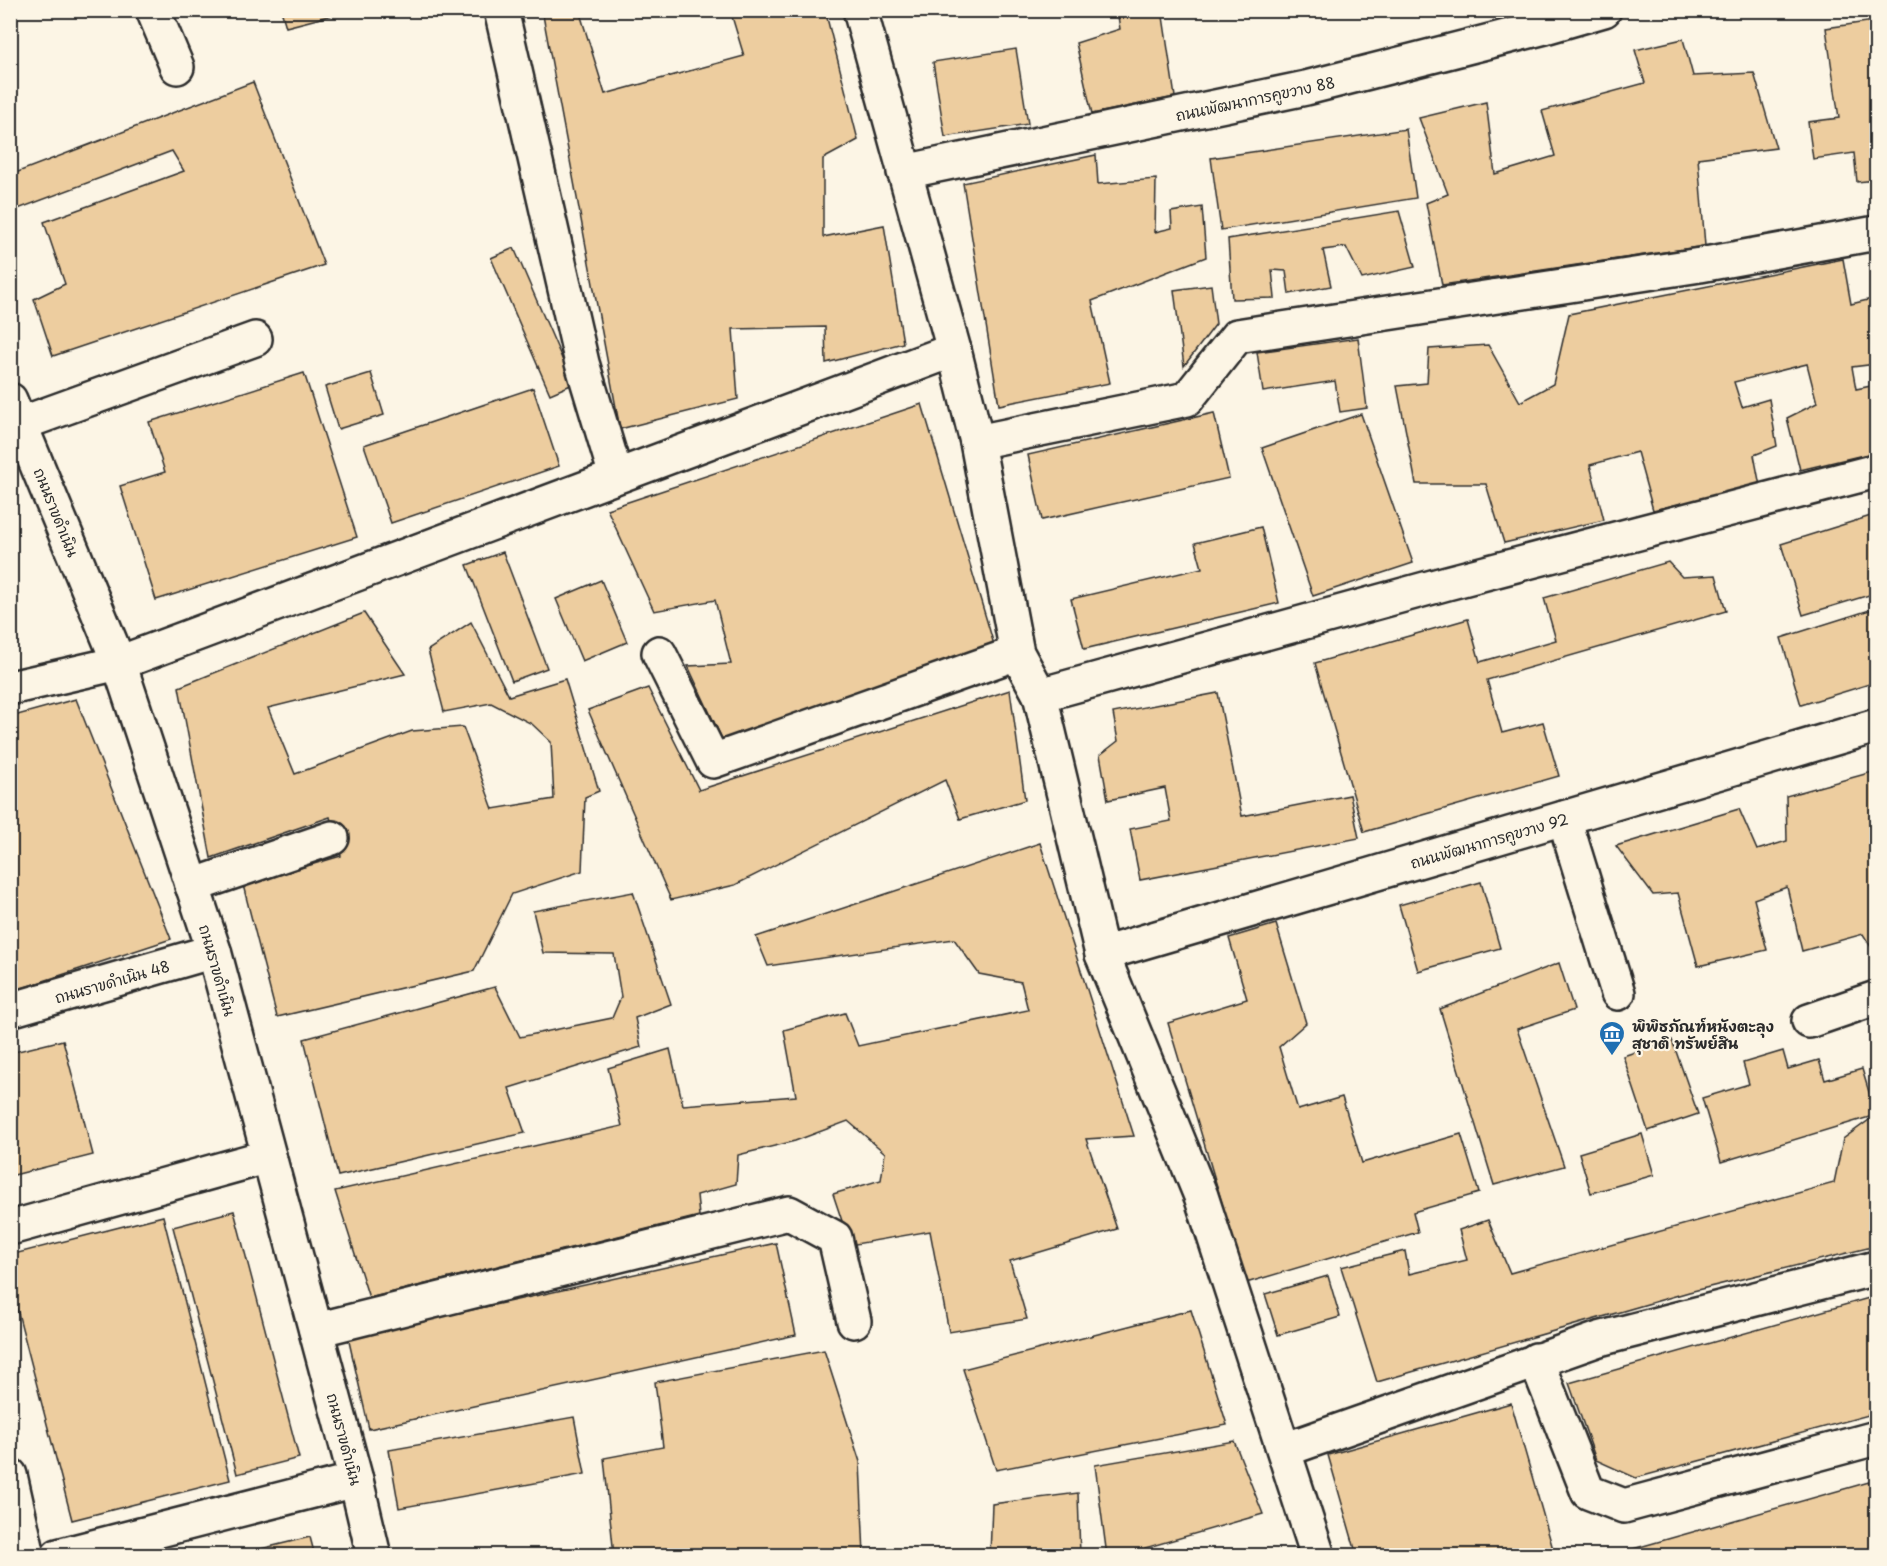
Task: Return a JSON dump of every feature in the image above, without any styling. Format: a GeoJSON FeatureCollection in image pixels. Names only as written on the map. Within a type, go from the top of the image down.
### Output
{"type":"FeatureCollection","features":[{"type":"Feature","properties":{"kind":"street"},"geometry":{"type":"LineString","coordinates":[[153,10],[177,67]]}},
{"type":"Feature","properties":{"kind":"street"},"geometry":{"type":"LineString","coordinates":[[501,10],[579,352],[616,476]]}},
{"type":"Feature","properties":{"kind":"street"},"geometry":{"type":"LineString","coordinates":[[860,10],[954,350],[977,442],[1017,653],[1040,695],[1102,954],[1201,1196],[1318,1556]]}},
{"type":"Feature","properties":{"kind":"street","name":"ถนนพัฒนาการคูขวาง 88"},"geometry":{"type":"LineString","coordinates":[[904,172],[1306,88],[1604,10]]}},
{"type":"Feature","properties":{"kind":"street"},"geometry":{"type":"LineString","coordinates":[[977,442],[1187,399],[1237,336],[1700,266],[1876,233]]}},
{"type":"Feature","properties":{"kind":"street"},"geometry":{"type":"LineString","coordinates":[[15,412],[255,339]]}},
{"type":"Feature","properties":{"kind":"street"},"geometry":{"type":"LineString","coordinates":[[10,688],[118,663],[954,350]]}},
{"type":"Feature","properties":{"kind":"street","name":"ถนนราขดำเนิน"},"geometry":{"type":"LineString","coordinates":[[15,412],[118,663],[214,951],[356,1480],[374,1556]]}},
{"type":"Feature","properties":{"kind":"street"},"geometry":{"type":"LineString","coordinates":[[1040,695],[1447,583],[1876,471]]}},
{"type":"Feature","properties":{"kind":"street"},"geometry":{"type":"LineString","coordinates":[[659,653],[713,761],[1017,653]]}},
{"type":"Feature","properties":{"kind":"street","name":"ถนนพัฒนาการคูขวาง 92"},"geometry":{"type":"LineString","coordinates":[[1102,954],[1876,726]]}},
{"type":"Feature","properties":{"kind":"street"},"geometry":{"type":"LineString","coordinates":[[1564,818],[1618,993]]}},
{"type":"Feature","properties":{"kind":"street"},"geometry":{"type":"LineString","coordinates":[[192,886],[332,838]]}},
{"type":"Feature","properties":{"kind":"street","name":"ถนนราขดำเนิน 48"},"geometry":{"type":"LineString","coordinates":[[10,1011],[214,951]]}},
{"type":"Feature","properties":{"kind":"street"},"geometry":{"type":"LineString","coordinates":[[1809,1021],[1876,998]]}},
{"type":"Feature","properties":{"kind":"street"},"geometry":{"type":"LineString","coordinates":[[10,1228],[269,1156]]}},
{"type":"Feature","properties":{"kind":"street"},"geometry":{"type":"LineString","coordinates":[[316,1330],[789,1213],[835,1239],[854,1321]]}},
{"type":"Feature","properties":{"kind":"street"},"geometry":{"type":"LineString","coordinates":[[1284,1450],[1599,1339],[1876,1268]]}},
{"type":"Feature","properties":{"kind":"street"},"geometry":{"type":"LineString","coordinates":[[1536,1360],[1588,1492],[1624,1506],[1876,1438]]}},
{"type":"Feature","properties":{"kind":"street"},"geometry":{"type":"LineString","coordinates":[[10,1475],[28,1556]]}},
{"type":"Feature","properties":{"kind":"street"},"geometry":{"type":"LineString","coordinates":[[58,1556],[356,1480]]}},
{"type":"Feature","properties":{"kind":"building"},"geometry":{"type":"Polygon","coordinates":[[[281,10],[352,10],[286,27],[281,10]]]}},
{"type":"Feature","properties":{"kind":"building"},"geometry":{"type":"Polygon","coordinates":[[[542,10],[579,10],[605,94],[744,56],[730,10],[825,10],[858,140],[823,159],[823,237],[884,225],[903,343],[826,363],[825,327],[733,329],[738,399],[620,429],[542,10]]]}},
{"type":"Feature","properties":{"kind":"building"},"geometry":{"type":"Polygon","coordinates":[[[1117,10],[1162,10],[1175,97],[1092,114],[1076,43],[1120,29],[1117,10]]]}},
{"type":"Feature","properties":{"kind":"building"},"geometry":{"type":"Polygon","coordinates":[[[1874,21],[1876,36],[1876,180],[1857,182],[1854,153],[1813,159],[1808,122],[1839,118],[1826,28],[1874,21]]]}},
{"type":"Feature","properties":{"kind":"building"},"geometry":{"type":"Polygon","coordinates":[[[1683,39],[1693,76],[1754,73],[1776,148],[1698,158],[1705,246],[1442,285],[1426,203],[1448,194],[1419,118],[1486,102],[1495,174],[1555,156],[1542,111],[1645,83],[1635,50],[1683,39]]]}},
{"type":"Feature","properties":{"kind":"building"},"geometry":{"type":"Polygon","coordinates":[[[1016,49],[1028,124],[945,137],[933,62],[1016,49]]]}},
{"type":"Feature","properties":{"kind":"building"},"geometry":{"type":"Polygon","coordinates":[[[253,82],[324,265],[53,356],[34,299],[65,284],[44,222],[184,171],[172,151],[10,212],[10,175],[253,82]]]}},
{"type":"Feature","properties":{"kind":"building"},"geometry":{"type":"Polygon","coordinates":[[[1406,129],[1416,198],[1221,230],[1211,158],[1406,129]]]}},
{"type":"Feature","properties":{"kind":"building"},"geometry":{"type":"Polygon","coordinates":[[[1096,155],[1098,184],[1156,179],[1155,232],[1172,228],[1171,212],[1202,207],[1206,257],[1092,301],[1110,383],[999,405],[963,183],[1096,155]]]}},
{"type":"Feature","properties":{"kind":"building"},"geometry":{"type":"Polygon","coordinates":[[[1399,211],[1415,267],[1362,279],[1346,247],[1323,250],[1331,286],[1289,294],[1286,271],[1272,270],[1275,298],[1232,299],[1228,239],[1399,211]]]}},
{"type":"Feature","properties":{"kind":"building"},"geometry":{"type":"Polygon","coordinates":[[[514,248],[573,384],[550,394],[491,258],[514,248]]]}},
{"type":"Feature","properties":{"kind":"building"},"geometry":{"type":"Polygon","coordinates":[[[1843,259],[1851,304],[1876,298],[1876,364],[1852,367],[1856,389],[1876,385],[1876,452],[1800,470],[1787,418],[1817,403],[1807,364],[1734,382],[1742,407],[1769,399],[1777,446],[1754,455],[1760,486],[1653,510],[1637,452],[1590,465],[1604,520],[1504,543],[1486,484],[1416,484],[1397,386],[1427,383],[1429,349],[1488,345],[1520,402],[1553,384],[1569,314],[1843,259]]]}},
{"type":"Feature","properties":{"kind":"building"},"geometry":{"type":"Polygon","coordinates":[[[1211,285],[1216,324],[1184,366],[1174,290],[1211,285]]]}},
{"type":"Feature","properties":{"kind":"building"},"geometry":{"type":"Polygon","coordinates":[[[1358,338],[1367,408],[1340,412],[1335,381],[1263,392],[1257,352],[1358,338]]]}},
{"type":"Feature","properties":{"kind":"building"},"geometry":{"type":"Polygon","coordinates":[[[304,373],[357,537],[156,600],[120,486],[165,472],[149,422],[304,373]]]}},
{"type":"Feature","properties":{"kind":"building"},"geometry":{"type":"Polygon","coordinates":[[[371,373],[384,415],[338,429],[325,387],[371,373]]]}},
{"type":"Feature","properties":{"kind":"building"},"geometry":{"type":"Polygon","coordinates":[[[533,388],[559,466],[391,523],[364,445],[533,388]]]}},
{"type":"Feature","properties":{"kind":"building"},"geometry":{"type":"Polygon","coordinates":[[[922,404],[995,648],[722,739],[688,666],[731,664],[715,600],[654,611],[607,509],[922,404]]]}},
{"type":"Feature","properties":{"kind":"building"},"geometry":{"type":"Polygon","coordinates":[[[1214,413],[1229,478],[1042,520],[1028,455],[1214,413]]]}},
{"type":"Feature","properties":{"kind":"building"},"geometry":{"type":"Polygon","coordinates":[[[1361,414],[1413,563],[1313,596],[1262,448],[1361,414]]]}},
{"type":"Feature","properties":{"kind":"building"},"geometry":{"type":"Polygon","coordinates":[[[1874,515],[1876,593],[1803,615],[1781,544],[1874,515]]]}},
{"type":"Feature","properties":{"kind":"building"},"geometry":{"type":"Polygon","coordinates":[[[1261,527],[1279,603],[1084,649],[1071,599],[1202,568],[1195,543],[1261,527]]]}},
{"type":"Feature","properties":{"kind":"building"},"geometry":{"type":"Polygon","coordinates":[[[503,552],[547,668],[512,681],[467,565],[503,552]]]}},
{"type":"Feature","properties":{"kind":"building"},"geometry":{"type":"Polygon","coordinates":[[[1668,562],[1682,577],[1716,575],[1726,611],[1487,680],[1502,733],[1543,722],[1559,776],[1364,832],[1315,663],[1468,619],[1480,662],[1556,640],[1544,598],[1668,562]]]}},
{"type":"Feature","properties":{"kind":"building"},"geometry":{"type":"Polygon","coordinates":[[[601,580],[627,642],[582,661],[556,599],[601,580]]]}},
{"type":"Feature","properties":{"kind":"building"},"geometry":{"type":"Polygon","coordinates":[[[1876,608],[1876,682],[1801,705],[1781,638],[1876,608]]]}},
{"type":"Feature","properties":{"kind":"building"},"geometry":{"type":"Polygon","coordinates":[[[364,613],[405,674],[268,708],[295,774],[412,731],[463,727],[493,809],[554,799],[551,742],[532,724],[491,703],[444,712],[428,650],[471,622],[509,696],[565,679],[599,791],[585,797],[582,871],[512,894],[474,971],[277,1017],[243,885],[341,856],[330,817],[211,858],[179,687],[364,613]]]}},
{"type":"Feature","properties":{"kind":"building"},"geometry":{"type":"Polygon","coordinates":[[[648,688],[699,790],[1010,690],[1025,800],[960,819],[945,780],[735,885],[671,900],[588,710],[648,688]]]}},
{"type":"Feature","properties":{"kind":"building"},"geometry":{"type":"Polygon","coordinates":[[[1218,693],[1242,816],[1350,795],[1359,838],[1140,880],[1130,829],[1171,821],[1165,788],[1108,800],[1100,755],[1118,741],[1113,713],[1218,693]]]}},
{"type":"Feature","properties":{"kind":"building"},"geometry":{"type":"Polygon","coordinates":[[[76,699],[171,939],[10,992],[10,717],[76,699]]]}},
{"type":"Feature","properties":{"kind":"building"},"geometry":{"type":"Polygon","coordinates":[[[1876,771],[1876,949],[1873,950],[1863,934],[1802,951],[1787,887],[1754,899],[1767,950],[1698,966],[1678,893],[1653,895],[1616,846],[1739,809],[1757,850],[1787,841],[1786,796],[1876,771]]]}},
{"type":"Feature","properties":{"kind":"building"},"geometry":{"type":"Polygon","coordinates":[[[1040,843],[1134,1136],[1086,1139],[1117,1229],[1010,1261],[1027,1319],[949,1332],[930,1231],[850,1245],[833,1194],[881,1180],[885,1153],[848,1121],[795,1141],[738,1155],[736,1184],[697,1195],[699,1216],[369,1298],[335,1191],[622,1126],[608,1068],[670,1049],[683,1105],[796,1096],[784,1030],[845,1013],[858,1046],[1028,1010],[1021,982],[979,974],[954,939],[768,966],[756,937],[1040,843]]]}},
{"type":"Feature","properties":{"kind":"building"},"geometry":{"type":"Polygon","coordinates":[[[1481,882],[1500,948],[1418,971],[1399,905],[1481,882]]]}},
{"type":"Feature","properties":{"kind":"building"},"geometry":{"type":"Polygon","coordinates":[[[633,892],[671,1004],[635,1018],[641,1047],[509,1088],[525,1133],[338,1176],[304,1039],[495,987],[520,1037],[612,1018],[621,997],[614,954],[543,953],[533,911],[633,892]]]}},
{"type":"Feature","properties":{"kind":"building"},"geometry":{"type":"Polygon","coordinates":[[[1276,924],[1306,1023],[1279,1047],[1298,1110],[1342,1097],[1362,1163],[1461,1134],[1479,1193],[1413,1212],[1418,1232],[1246,1283],[1168,1023],[1247,999],[1229,938],[1276,924]]]}},
{"type":"Feature","properties":{"kind":"building"},"geometry":{"type":"Polygon","coordinates":[[[1559,963],[1574,1010],[1517,1029],[1564,1166],[1494,1185],[1440,1009],[1559,963]]]}},
{"type":"Feature","properties":{"kind":"building"},"geometry":{"type":"Polygon","coordinates":[[[63,1040],[93,1155],[10,1176],[10,1053],[63,1040]]]}},
{"type":"Feature","properties":{"kind":"building"},"geometry":{"type":"Polygon","coordinates":[[[1672,1040],[1698,1114],[1648,1131],[1623,1056],[1672,1040]]]}},
{"type":"Feature","properties":{"kind":"building"},"geometry":{"type":"Polygon","coordinates":[[[1783,1051],[1788,1069],[1819,1060],[1825,1080],[1862,1069],[1876,1115],[1721,1162],[1702,1098],[1749,1084],[1743,1063],[1783,1051]]]}},
{"type":"Feature","properties":{"kind":"building"},"geometry":{"type":"Polygon","coordinates":[[[1876,1115],[1876,1246],[1689,1292],[1377,1382],[1341,1267],[1405,1251],[1409,1274],[1467,1260],[1459,1230],[1488,1220],[1510,1273],[1834,1183],[1843,1139],[1876,1115]]]}},
{"type":"Feature","properties":{"kind":"building"},"geometry":{"type":"Polygon","coordinates":[[[1642,1134],[1654,1175],[1591,1193],[1579,1153],[1642,1134]]]}},
{"type":"Feature","properties":{"kind":"building"},"geometry":{"type":"Polygon","coordinates":[[[234,1211],[299,1458],[237,1474],[173,1227],[234,1211]]]}},
{"type":"Feature","properties":{"kind":"building"},"geometry":{"type":"Polygon","coordinates":[[[163,1216],[230,1480],[72,1520],[10,1282],[10,1255],[163,1216]]]}},
{"type":"Feature","properties":{"kind":"building"},"geometry":{"type":"Polygon","coordinates":[[[776,1243],[796,1335],[369,1429],[348,1337],[776,1243]]]}},
{"type":"Feature","properties":{"kind":"building"},"geometry":{"type":"Polygon","coordinates":[[[1328,1276],[1340,1317],[1278,1335],[1265,1294],[1328,1276]]]}},
{"type":"Feature","properties":{"kind":"building"},"geometry":{"type":"Polygon","coordinates":[[[1876,1296],[1876,1413],[1636,1478],[1596,1460],[1569,1383],[1876,1296]]]}},
{"type":"Feature","properties":{"kind":"building"},"geometry":{"type":"Polygon","coordinates":[[[1191,1310],[1227,1425],[996,1470],[963,1369],[1191,1310]]]}},
{"type":"Feature","properties":{"kind":"building"},"geometry":{"type":"Polygon","coordinates":[[[824,1350],[860,1462],[864,1556],[614,1556],[604,1458],[663,1447],[655,1382],[824,1350]]]}},
{"type":"Feature","properties":{"kind":"building"},"geometry":{"type":"Polygon","coordinates":[[[1511,1403],[1555,1556],[1357,1556],[1328,1455],[1511,1403]]]}},
{"type":"Feature","properties":{"kind":"building"},"geometry":{"type":"Polygon","coordinates":[[[574,1417],[585,1474],[399,1508],[389,1450],[574,1417]]]}},
{"type":"Feature","properties":{"kind":"building"},"geometry":{"type":"Polygon","coordinates":[[[1234,1441],[1263,1514],[1145,1548],[1145,1556],[1107,1556],[1095,1465],[1234,1441]]]}},
{"type":"Feature","properties":{"kind":"building"},"geometry":{"type":"Polygon","coordinates":[[[1876,1480],[1876,1556],[1608,1556],[1876,1480]]]}},
{"type":"Feature","properties":{"kind":"building"},"geometry":{"type":"Polygon","coordinates":[[[1078,1493],[1080,1556],[990,1556],[992,1504],[1078,1493]]]}},
{"type":"Feature","properties":{"kind":"building"},"geometry":{"type":"Polygon","coordinates":[[[310,1537],[315,1556],[232,1556],[310,1537]]]}},
{"type":"Feature","properties":{"kind":"place","name":"พิพิธภัณฑ์หนังตะลุง สุชาติ ทรัพย์สิน"},"geometry":{"type":"Point","coordinates":[1612,1057]}}]}
